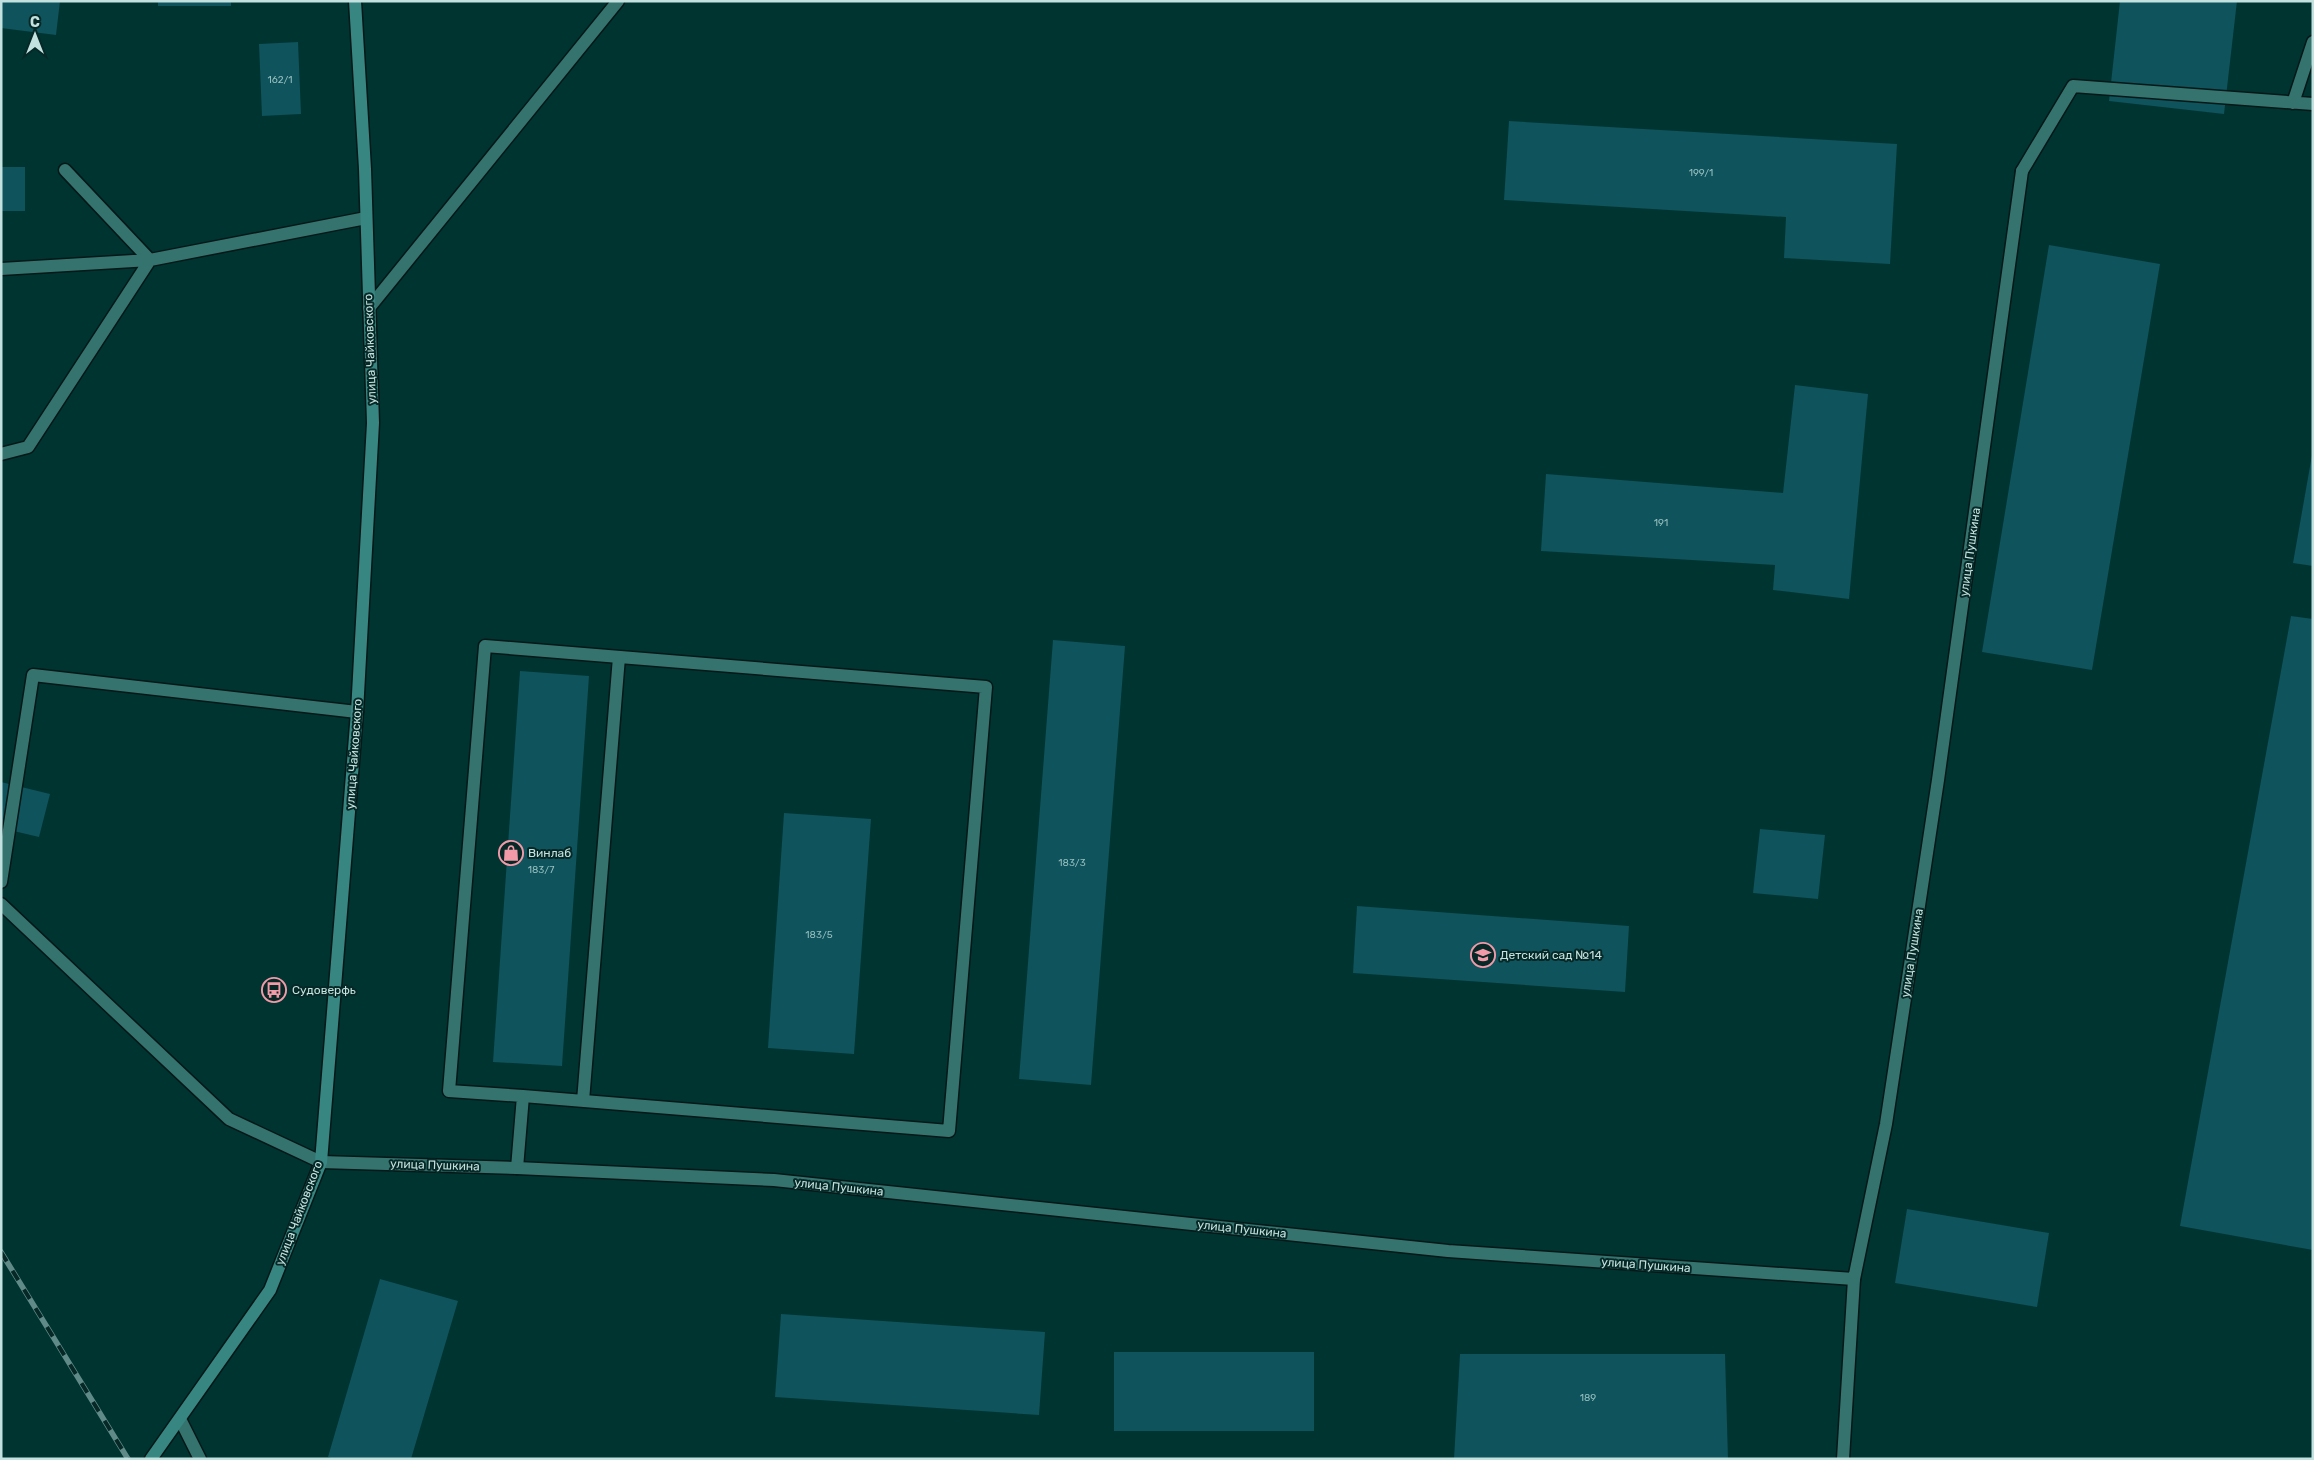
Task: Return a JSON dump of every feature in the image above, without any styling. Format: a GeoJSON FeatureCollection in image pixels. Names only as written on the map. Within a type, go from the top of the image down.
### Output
{"type":"FeatureCollection","features":[{"type":"Feature","properties":{"kind":"street","name":"улица Чайковского"},"geometry":{"type":"LineString","coordinates":[[151,1459],[270,1290],[321,1162],[357,712],[373,423],[366,218],[355,1]]}},
{"type":"Feature","properties":{"kind":"street"},"geometry":{"type":"LineString","coordinates":[[369,308],[618,1]]}},
{"type":"Feature","properties":{"kind":"street"},"geometry":{"type":"LineString","coordinates":[[2313,42],[2292,102],[2313,104]]}},
{"type":"Feature","properties":{"kind":"street","name":"улица Пушкина"},"geometry":{"type":"LineString","coordinates":[[321,1162],[517,1168],[774,1180],[1448,1251],[1854,1279],[1888,1114],[1938,780],[2022,171],[2073,86],[2292,102]]}},
{"type":"Feature","properties":{"kind":"street"},"geometry":{"type":"LineString","coordinates":[[65,170],[150,260]]}},
{"type":"Feature","properties":{"kind":"street"},"geometry":{"type":"LineString","coordinates":[[1,269],[150,260],[366,218]]}},
{"type":"Feature","properties":{"kind":"street"},"geometry":{"type":"LineString","coordinates":[[1,454],[28,447],[150,260]]}},
{"type":"Feature","properties":{"kind":"street"},"geometry":{"type":"LineString","coordinates":[[485,646],[619,657],[986,687],[949,1131],[449,1091],[485,646]]}},
{"type":"Feature","properties":{"kind":"street"},"geometry":{"type":"LineString","coordinates":[[583,1101],[619,657]]}},
{"type":"Feature","properties":{"kind":"street"},"geometry":{"type":"LineString","coordinates":[[1,882],[33,675],[357,712]]}},
{"type":"Feature","properties":{"kind":"street"},"geometry":{"type":"LineString","coordinates":[[1,904],[229,1119],[321,1162]]}},
{"type":"Feature","properties":{"kind":"street"},"geometry":{"type":"LineString","coordinates":[[517,1168],[523,1096]]}},
{"type":"Feature","properties":{"kind":"street"},"geometry":{"type":"LineString","coordinates":[[1843,1459],[1854,1279]]}},
{"type":"Feature","properties":{"kind":"street"},"geometry":{"type":"LineString","coordinates":[[180,1419],[200,1459]]}},
{"type":"Feature","properties":{"kind":"building"},"geometry":{"type":"Polygon","coordinates":[[[1,1],[60,1],[56,35],[1,28],[1,1]]]}},
{"type":"Feature","properties":{"kind":"building"},"geometry":{"type":"Polygon","coordinates":[[[158,1],[231,1],[231,6],[158,6],[158,1]]]}},
{"type":"Feature","properties":{"kind":"building"},"geometry":{"type":"Polygon","coordinates":[[[2120,1],[2237,1],[2224,114],[2109,101],[2120,1]]]}},
{"type":"Feature","properties":{"kind":"building"},"geometry":{"type":"Polygon","coordinates":[[[298,42],[301,114],[262,116],[259,44],[298,42]]]}},
{"type":"Feature","properties":{"kind":"building"},"geometry":{"type":"Polygon","coordinates":[[[1509,121],[1897,144],[1890,264],[1784,258],[1786,217],[1504,200],[1509,121]]]}},
{"type":"Feature","properties":{"kind":"building"},"geometry":{"type":"Polygon","coordinates":[[[1,167],[25,167],[25,211],[1,211],[1,167]]]}},
{"type":"Feature","properties":{"kind":"building"},"geometry":{"type":"Polygon","coordinates":[[[2049,245],[2160,264],[2092,670],[1982,652],[2049,245]]]}},
{"type":"Feature","properties":{"kind":"building"},"geometry":{"type":"Polygon","coordinates":[[[1795,385],[1868,394],[1849,599],[1773,590],[1775,565],[1541,551],[1546,474],[1783,493],[1795,385]]]}},
{"type":"Feature","properties":{"kind":"building"},"geometry":{"type":"Polygon","coordinates":[[[2313,456],[2313,566],[2293,563],[2313,456]]]}},
{"type":"Feature","properties":{"kind":"building"},"geometry":{"type":"Polygon","coordinates":[[[2291,616],[2313,619],[2313,1250],[2180,1226],[2291,616]]]}},
{"type":"Feature","properties":{"kind":"building"},"geometry":{"type":"Polygon","coordinates":[[[1053,640],[1125,646],[1091,1085],[1019,1079],[1053,640]]]}},
{"type":"Feature","properties":{"kind":"building"},"geometry":{"type":"Polygon","coordinates":[[[520,671],[589,676],[562,1066],[493,1062],[520,671]]]}},
{"type":"Feature","properties":{"kind":"building"},"geometry":{"type":"Polygon","coordinates":[[[1,782],[50,794],[39,837],[1,828],[1,782]]]}},
{"type":"Feature","properties":{"kind":"building"},"geometry":{"type":"Polygon","coordinates":[[[784,813],[871,819],[854,1054],[768,1048],[784,813]]]}},
{"type":"Feature","properties":{"kind":"building"},"geometry":{"type":"Polygon","coordinates":[[[1760,829],[1825,835],[1818,899],[1753,893],[1760,829]]]}},
{"type":"Feature","properties":{"kind":"building"},"geometry":{"type":"Polygon","coordinates":[[[1357,906],[1629,926],[1625,992],[1353,973],[1357,906]]]}},
{"type":"Feature","properties":{"kind":"building"},"geometry":{"type":"Polygon","coordinates":[[[1907,1209],[2049,1233],[2037,1307],[1895,1283],[1907,1209]]]}},
{"type":"Feature","properties":{"kind":"building"},"geometry":{"type":"Polygon","coordinates":[[[380,1279],[458,1301],[411,1459],[335,1459],[328,1457],[380,1279]]]}},
{"type":"Feature","properties":{"kind":"building"},"geometry":{"type":"Polygon","coordinates":[[[781,1314],[1045,1332],[1039,1415],[775,1397],[781,1314]]]}},
{"type":"Feature","properties":{"kind":"building"},"geometry":{"type":"Polygon","coordinates":[[[1114,1352],[1314,1352],[1314,1431],[1114,1431],[1114,1352]]]}},
{"type":"Feature","properties":{"kind":"building"},"geometry":{"type":"Polygon","coordinates":[[[1460,1354],[1725,1354],[1728,1459],[1454,1459],[1460,1354]]]}},
{"type":"Feature","properties":{"kind":"railway"},"geometry":{"type":"LineString","coordinates":[[1,1252],[128,1459]]}},
{"type":"Feature","properties":{"kind":"place","name":"Винлаб"},"geometry":{"type":"Point","coordinates":[511,853]}},
{"type":"Feature","properties":{"kind":"place","name":"Детский сад №14"},"geometry":{"type":"Point","coordinates":[1483,955]}},
{"type":"Feature","properties":{"kind":"place","name":"Судоверфь"},"geometry":{"type":"Point","coordinates":[274,990]}}]}
